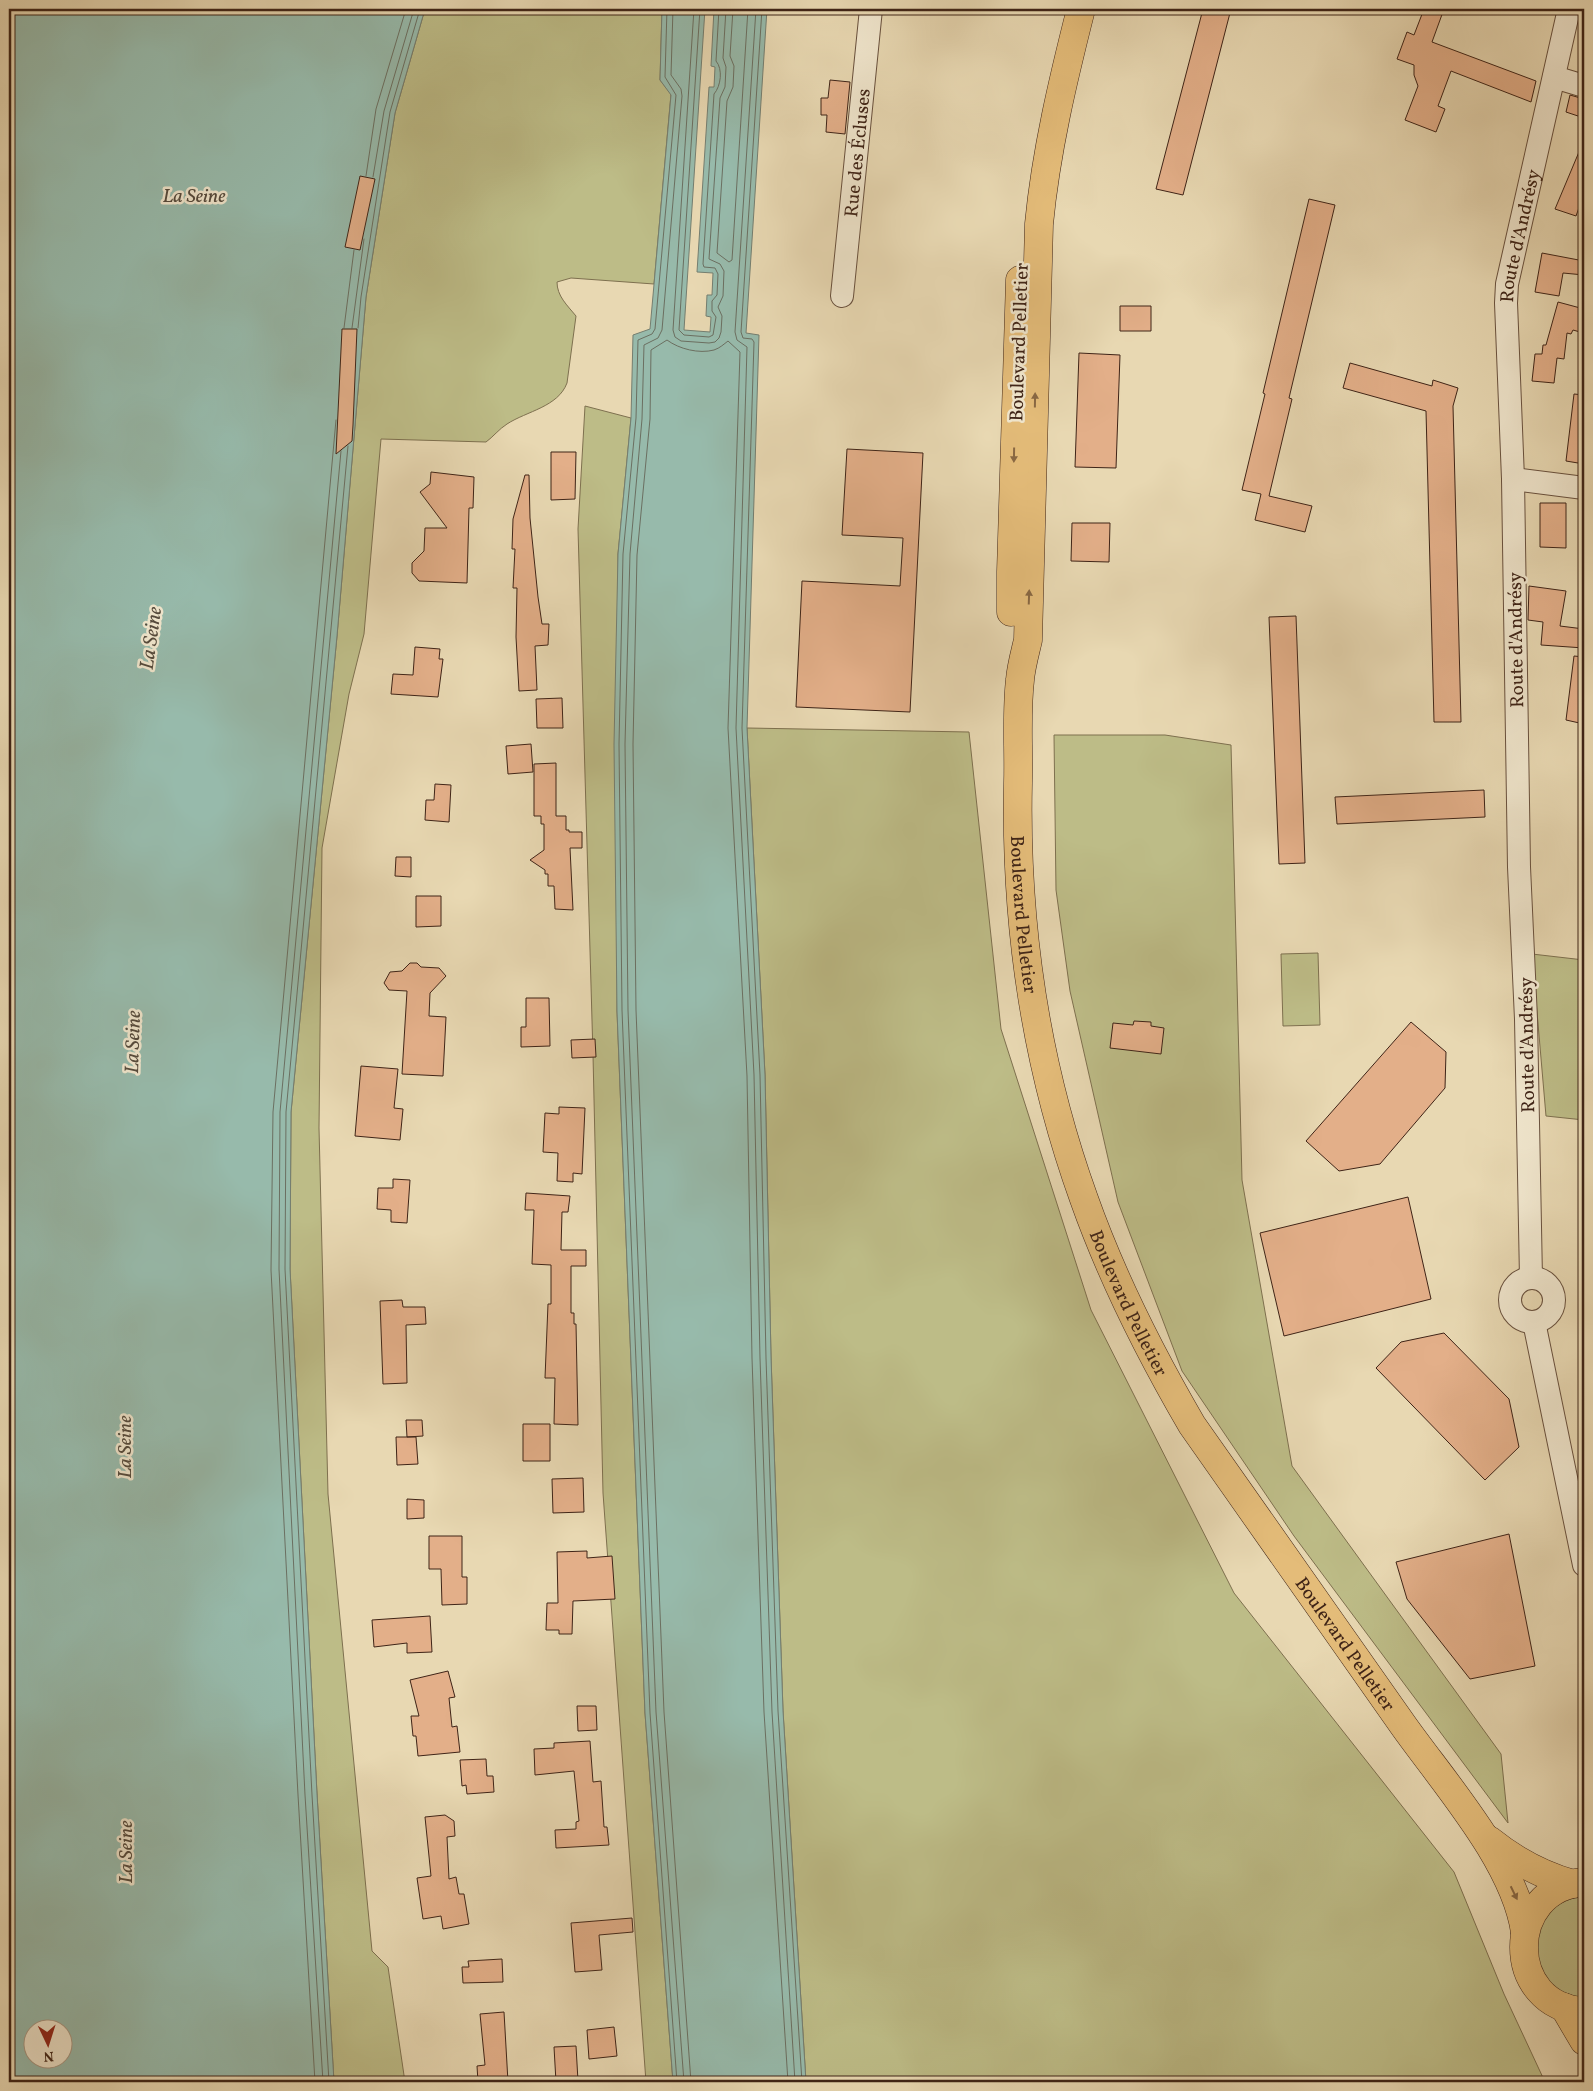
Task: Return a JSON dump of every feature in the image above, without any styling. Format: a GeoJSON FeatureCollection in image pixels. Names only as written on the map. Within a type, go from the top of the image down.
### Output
{"type":"FeatureCollection","features":[{"type":"Feature","properties":{"kind":"main road","name":"Boulevard Pelletier"},"geometry":{"type":"LineString","coordinates":[[1020,680],[1012,641],[1011,572],[1018,320],[1022,246],[1030,185],[1053,79],[1071,9]]}},
{"type":"Feature","properties":{"kind":"main road","name":"Boulevard Pelletier"},"geometry":{"type":"LineString","coordinates":[[1081,9],[1059,100],[1043,187],[1039,224],[1028,640],[1020,680],[1017,836],[1020,897],[1031,988],[1056,1108],[1084,1198],[1110,1265],[1162,1373],[1192,1425],[1422,1752],[1483,1834],[1514,1893],[1522,1914],[1525,1932]]}},
{"type":"Feature","properties":{"kind":"main road","name":"Boulevard Pelletier"},"geometry":{"type":"LineString","coordinates":[[1483,1834],[1522,1864],[1548,1876],[1581,1882]]}},
{"type":"Feature","properties":{"kind":"main road"},"geometry":{"type":"LineString","coordinates":[[1581,1882],[1559,1889],[1542,1901],[1532,1913],[1525,1932],[1524,1953],[1529,1973],[1543,1993],[1574,2009],[1584,2041]]}},
{"type":"Feature","properties":{"kind":"street","name":"Rue des Écluses"},"geometry":{"type":"LineString","coordinates":[[842,296],[871,9]]}},
{"type":"Feature","properties":{"kind":"street","name":"Route d'Andrésy"},"geometry":{"type":"LineString","coordinates":[[1531,1278],[1526,1019],[1519,857],[1513,479],[1506,329],[1507,284],[1569,9]]}},
{"type":"Feature","properties":{"kind":"street"},"geometry":{"type":"LineString","coordinates":[[1554,76],[1584,86]]}},
{"type":"Feature","properties":{"kind":"street"},"geometry":{"type":"LineString","coordinates":[[1513,479],[1584,488]]}},
{"type":"Feature","properties":{"kind":"street"},"geometry":{"type":"LineString","coordinates":[[1531,1278],[1542,1280],[1551,1288],[1554,1298],[1552,1310],[1545,1318],[1534,1322],[1523,1320],[1514,1312],[1510,1301],[1513,1290],[1520,1282],[1531,1278]]}},
{"type":"Feature","properties":{"kind":"street"},"geometry":{"type":"LineString","coordinates":[[1534,1322],[1584,1565]]}},
{"type":"Feature","properties":{"kind":"shaded area"},"geometry":{"type":"Polygon","coordinates":[[[425,9],[662,9],[660,80],[671,94],[654,284],[571,278],[557,282],[561,296],[576,316],[567,383],[557,398],[541,408],[515,419],[501,428],[486,442],[381,439],[364,634],[349,694],[322,848],[319,1128],[328,1494],[372,1951],[388,1967],[405,2082],[334,2082],[290,1269],[291,1112],[337,636],[366,297],[395,113],[425,9]]]}},
{"type":"Feature","properties":{"kind":"shaded area"},"geometry":{"type":"Polygon","coordinates":[[[585,406],[631,418],[618,554],[617,1011],[645,1713],[673,2082],[646,2082],[603,1493],[578,529],[585,406]]]}},
{"type":"Feature","properties":{"kind":"shaded area"},"geometry":{"type":"Polygon","coordinates":[[[747,728],[969,732],[1001,1029],[1091,1310],[1234,1593],[1454,1872],[1504,1994],[1545,2082],[806,2082],[783,1711],[771,1357],[765,1075],[747,728]]]}},
{"type":"Feature","properties":{"kind":"shaded area"},"geometry":{"type":"Polygon","coordinates":[[[1054,735],[1165,735],[1231,745],[1242,1180],[1292,1466],[1501,1754],[1508,1823],[1294,1536],[1182,1371],[1118,1202],[1070,991],[1056,890],[1054,735]]]}},
{"type":"Feature","properties":{"kind":"shaded area"},"geometry":{"type":"Polygon","coordinates":[[[1318,953],[1320,1025],[1283,1026],[1281,954],[1318,953]]]}},
{"type":"Feature","properties":{"kind":"shaded area"},"geometry":{"type":"Polygon","coordinates":[[[1532,954],[1584,960],[1584,1120],[1546,1116],[1532,954]]]}},
{"type":"Feature","properties":{"kind":"shaded area"},"geometry":{"type":"Polygon","coordinates":[[[1584,1895],[1584,1999],[1563,1993],[1552,1986],[1540,1969],[1536,1949],[1539,1929],[1550,1912],[1570,1899],[1584,1895]]]}},
{"type":"Feature","properties":{"kind":"water","name":"La Seine"},"geometry":{"type":"Polygon","coordinates":[[[9,9],[425,9],[395,113],[366,297],[337,636],[291,1112],[290,1269],[334,2082],[9,2082],[9,9]]]}},
{"type":"Feature","properties":{"kind":"water"},"geometry":{"type":"Polygon","coordinates":[[[662,9],[705,9],[684,330],[710,332],[711,317],[706,316],[707,295],[712,295],[713,273],[697,272],[709,87],[714,87],[715,67],[711,66],[714,9],[767,9],[746,333],[759,335],[747,728],[765,1075],[771,1357],[783,1711],[806,2082],[673,2082],[645,1713],[617,1011],[614,744],[618,554],[631,418],[633,335],[650,329],[671,95],[660,80],[662,9]]]}},
{"type":"Feature","properties":{"kind":"building"},"geometry":{"type":"Polygon","coordinates":[[[1203,9],[1231,9],[1183,195],[1156,189],[1203,9]]]}},
{"type":"Feature","properties":{"kind":"building"},"geometry":{"type":"Polygon","coordinates":[[[1424,9],[1444,9],[1432,42],[1536,81],[1531,102],[1451,71],[1438,106],[1445,109],[1436,132],[1405,120],[1418,86],[1414,75],[1414,65],[1397,59],[1407,32],[1414,35],[1424,9]]]}},
{"type":"Feature","properties":{"kind":"building"},"geometry":{"type":"Polygon","coordinates":[[[830,80],[850,82],[845,134],[826,132],[827,115],[821,115],[821,98],[828,98],[830,80]]]}},
{"type":"Feature","properties":{"kind":"building"},"geometry":{"type":"Polygon","coordinates":[[[1570,95],[1584,99],[1584,118],[1566,112],[1570,95]]]}},
{"type":"Feature","properties":{"kind":"building"},"geometry":{"type":"Polygon","coordinates":[[[1584,140],[1584,194],[1576,216],[1555,209],[1584,140]]]}},
{"type":"Feature","properties":{"kind":"building"},"geometry":{"type":"Polygon","coordinates":[[[360,176],[375,179],[360,250],[345,247],[360,176]]]}},
{"type":"Feature","properties":{"kind":"building"},"geometry":{"type":"Polygon","coordinates":[[[1309,199],[1335,205],[1289,398],[1292,399],[1269,496],[1312,506],[1305,532],[1255,520],[1261,494],[1242,490],[1309,199]]]}},
{"type":"Feature","properties":{"kind":"building"},"geometry":{"type":"Polygon","coordinates":[[[1542,253],[1584,261],[1584,275],[1563,273],[1559,296],[1535,292],[1542,253]]]}},
{"type":"Feature","properties":{"kind":"building"},"geometry":{"type":"Polygon","coordinates":[[[1558,302],[1584,309],[1584,318],[1580,332],[1573,330],[1571,334],[1567,333],[1564,359],[1557,358],[1554,383],[1532,381],[1535,354],[1542,354],[1543,345],[1546,345],[1558,302]]]}},
{"type":"Feature","properties":{"kind":"building"},"geometry":{"type":"Polygon","coordinates":[[[1120,306],[1151,306],[1151,331],[1120,331],[1120,306]]]}},
{"type":"Feature","properties":{"kind":"building"},"geometry":{"type":"Polygon","coordinates":[[[342,329],[357,329],[353,425],[352,441],[336,454],[342,329]]]}},
{"type":"Feature","properties":{"kind":"building"},"geometry":{"type":"Polygon","coordinates":[[[1079,353],[1120,355],[1116,468],[1075,467],[1079,353]]]}},
{"type":"Feature","properties":{"kind":"building"},"geometry":{"type":"Polygon","coordinates":[[[1350,363],[1432,386],[1433,380],[1458,388],[1453,406],[1461,722],[1434,722],[1426,411],[1343,388],[1350,363]]]}},
{"type":"Feature","properties":{"kind":"building"},"geometry":{"type":"Polygon","coordinates":[[[1574,394],[1584,395],[1584,464],[1566,461],[1574,394]]]}},
{"type":"Feature","properties":{"kind":"building"},"geometry":{"type":"Polygon","coordinates":[[[847,449],[923,453],[910,712],[796,707],[802,581],[900,586],[903,538],[842,535],[847,449]]]}},
{"type":"Feature","properties":{"kind":"building"},"geometry":{"type":"Polygon","coordinates":[[[551,452],[576,452],[575,499],[551,500],[551,452]]]}},
{"type":"Feature","properties":{"kind":"building"},"geometry":{"type":"Polygon","coordinates":[[[431,472],[474,477],[473,508],[469,508],[467,583],[419,581],[412,573],[412,563],[424,551],[425,528],[447,528],[420,492],[430,484],[431,472]]]}},
{"type":"Feature","properties":{"kind":"building"},"geometry":{"type":"Polygon","coordinates":[[[525,475],[529,475],[530,518],[542,624],[549,624],[548,645],[535,646],[537,690],[519,691],[516,637],[517,588],[513,588],[515,549],[512,549],[513,519],[525,475]]]}},
{"type":"Feature","properties":{"kind":"building"},"geometry":{"type":"Polygon","coordinates":[[[1540,503],[1566,503],[1566,548],[1540,547],[1540,503]]]}},
{"type":"Feature","properties":{"kind":"building"},"geometry":{"type":"Polygon","coordinates":[[[1072,523],[1110,523],[1109,562],[1071,561],[1072,523]]]}},
{"type":"Feature","properties":{"kind":"building"},"geometry":{"type":"Polygon","coordinates":[[[1529,586],[1566,591],[1560,626],[1584,629],[1584,648],[1541,645],[1543,622],[1528,620],[1529,586]]]}},
{"type":"Feature","properties":{"kind":"building"},"geometry":{"type":"Polygon","coordinates":[[[1296,616],[1305,863],[1279,864],[1269,617],[1296,616]]]}},
{"type":"Feature","properties":{"kind":"building"},"geometry":{"type":"Polygon","coordinates":[[[415,647],[440,649],[439,659],[443,659],[438,697],[391,694],[393,674],[413,675],[415,647]]]}},
{"type":"Feature","properties":{"kind":"building"},"geometry":{"type":"Polygon","coordinates":[[[1574,656],[1584,657],[1584,724],[1566,720],[1574,656]]]}},
{"type":"Feature","properties":{"kind":"building"},"geometry":{"type":"Polygon","coordinates":[[[562,698],[563,728],[537,728],[536,699],[562,698]]]}},
{"type":"Feature","properties":{"kind":"building"},"geometry":{"type":"Polygon","coordinates":[[[531,744],[533,772],[508,774],[506,746],[531,744]]]}},
{"type":"Feature","properties":{"kind":"building"},"geometry":{"type":"Polygon","coordinates":[[[556,763],[556,816],[566,816],[566,830],[569,830],[569,832],[582,832],[582,848],[570,848],[573,910],[555,909],[554,886],[548,886],[548,874],[545,874],[545,870],[530,860],[544,850],[544,824],[541,824],[541,816],[534,816],[534,764],[556,763]]]}},
{"type":"Feature","properties":{"kind":"building"},"geometry":{"type":"Polygon","coordinates":[[[435,784],[451,785],[449,822],[425,820],[426,800],[434,800],[435,784]]]}},
{"type":"Feature","properties":{"kind":"building"},"geometry":{"type":"Polygon","coordinates":[[[1484,790],[1485,817],[1337,824],[1335,797],[1484,790]]]}},
{"type":"Feature","properties":{"kind":"building"},"geometry":{"type":"Polygon","coordinates":[[[396,857],[411,857],[411,877],[395,876],[396,857]]]}},
{"type":"Feature","properties":{"kind":"building"},"geometry":{"type":"Polygon","coordinates":[[[416,896],[441,896],[441,926],[416,927],[416,896]]]}},
{"type":"Feature","properties":{"kind":"building"},"geometry":{"type":"Polygon","coordinates":[[[410,963],[417,963],[421,967],[439,968],[446,976],[430,993],[429,1016],[446,1017],[443,1076],[402,1074],[407,991],[389,990],[384,983],[390,972],[402,971],[410,963]]]}},
{"type":"Feature","properties":{"kind":"building"},"geometry":{"type":"Polygon","coordinates":[[[526,998],[549,998],[550,1046],[521,1047],[521,1027],[526,1027],[526,998]]]}},
{"type":"Feature","properties":{"kind":"building"},"geometry":{"type":"Polygon","coordinates":[[[1134,1021],[1151,1022],[1151,1026],[1164,1028],[1161,1054],[1110,1048],[1113,1023],[1133,1025],[1134,1021]]]}},
{"type":"Feature","properties":{"kind":"building"},"geometry":{"type":"Polygon","coordinates":[[[1411,1022],[1446,1052],[1445,1088],[1380,1164],[1339,1171],[1306,1141],[1411,1022]]]}},
{"type":"Feature","properties":{"kind":"building"},"geometry":{"type":"Polygon","coordinates":[[[595,1039],[596,1057],[572,1058],[571,1040],[595,1039]]]}},
{"type":"Feature","properties":{"kind":"building"},"geometry":{"type":"Polygon","coordinates":[[[361,1066],[398,1069],[394,1108],[403,1109],[400,1140],[355,1136],[361,1066]]]}},
{"type":"Feature","properties":{"kind":"building"},"geometry":{"type":"Polygon","coordinates":[[[559,1107],[585,1108],[582,1174],[573,1173],[573,1182],[557,1181],[558,1153],[543,1152],[545,1113],[559,1114],[559,1107]]]}},
{"type":"Feature","properties":{"kind":"building"},"geometry":{"type":"Polygon","coordinates":[[[393,1179],[410,1180],[407,1223],[391,1222],[391,1210],[377,1209],[378,1188],[393,1188],[393,1179]]]}},
{"type":"Feature","properties":{"kind":"building"},"geometry":{"type":"Polygon","coordinates":[[[526,1193],[570,1196],[568,1212],[562,1212],[561,1250],[586,1250],[586,1266],[571,1266],[571,1313],[574,1313],[574,1324],[576,1324],[578,1425],[554,1424],[555,1378],[545,1378],[548,1304],[551,1304],[551,1265],[532,1264],[534,1210],[525,1210],[526,1193]]]}},
{"type":"Feature","properties":{"kind":"building"},"geometry":{"type":"Polygon","coordinates":[[[1408,1197],[1431,1299],[1284,1336],[1260,1233],[1408,1197]]]}},
{"type":"Feature","properties":{"kind":"building"},"geometry":{"type":"Polygon","coordinates":[[[402,1300],[403,1307],[425,1307],[426,1324],[406,1325],[407,1383],[383,1384],[380,1301],[402,1300]]]}},
{"type":"Feature","properties":{"kind":"building"},"geometry":{"type":"Polygon","coordinates":[[[1444,1333],[1509,1399],[1519,1447],[1485,1480],[1376,1368],[1401,1342],[1444,1333]]]}},
{"type":"Feature","properties":{"kind":"building"},"geometry":{"type":"Polygon","coordinates":[[[406,1420],[422,1420],[423,1436],[407,1437],[406,1420]]]}},
{"type":"Feature","properties":{"kind":"building"},"geometry":{"type":"Polygon","coordinates":[[[523,1424],[550,1424],[550,1461],[523,1461],[523,1424]]]}},
{"type":"Feature","properties":{"kind":"building"},"geometry":{"type":"Polygon","coordinates":[[[396,1437],[416,1437],[418,1464],[397,1465],[396,1437]]]}},
{"type":"Feature","properties":{"kind":"building"},"geometry":{"type":"Polygon","coordinates":[[[583,1478],[584,1512],[553,1513],[552,1479],[583,1478]]]}},
{"type":"Feature","properties":{"kind":"building"},"geometry":{"type":"Polygon","coordinates":[[[407,1499],[424,1500],[424,1518],[407,1519],[407,1499]]]}},
{"type":"Feature","properties":{"kind":"building"},"geometry":{"type":"Polygon","coordinates":[[[1509,1534],[1535,1666],[1470,1679],[1407,1599],[1396,1562],[1509,1534]]]}},
{"type":"Feature","properties":{"kind":"building"},"geometry":{"type":"Polygon","coordinates":[[[429,1536],[462,1536],[462,1577],[467,1577],[467,1604],[442,1605],[441,1569],[429,1569],[429,1536]]]}},
{"type":"Feature","properties":{"kind":"building"},"geometry":{"type":"Polygon","coordinates":[[[587,1551],[587,1558],[612,1556],[615,1599],[573,1601],[572,1634],[559,1634],[559,1630],[546,1630],[547,1603],[558,1603],[557,1552],[587,1551]]]}},
{"type":"Feature","properties":{"kind":"building"},"geometry":{"type":"Polygon","coordinates":[[[430,1616],[432,1652],[407,1653],[407,1643],[374,1647],[372,1620],[430,1616]]]}},
{"type":"Feature","properties":{"kind":"building"},"geometry":{"type":"Polygon","coordinates":[[[448,1671],[455,1697],[449,1698],[452,1727],[457,1726],[460,1752],[418,1756],[411,1716],[419,1716],[410,1680],[448,1671]]]}},
{"type":"Feature","properties":{"kind":"building"},"geometry":{"type":"Polygon","coordinates":[[[577,1706],[596,1706],[597,1730],[578,1731],[577,1706]]]}},
{"type":"Feature","properties":{"kind":"building"},"geometry":{"type":"Polygon","coordinates":[[[590,1741],[593,1782],[601,1781],[604,1827],[607,1827],[609,1845],[556,1848],[555,1830],[576,1829],[576,1822],[579,1821],[574,1771],[535,1775],[534,1749],[554,1748],[554,1743],[590,1741]]]}},
{"type":"Feature","properties":{"kind":"building"},"geometry":{"type":"Polygon","coordinates":[[[486,1759],[487,1776],[493,1776],[494,1792],[467,1794],[466,1785],[462,1786],[460,1760],[486,1759]]]}},
{"type":"Feature","properties":{"kind":"building"},"geometry":{"type":"Polygon","coordinates":[[[445,1815],[454,1821],[455,1836],[447,1837],[449,1879],[456,1877],[459,1894],[464,1894],[469,1924],[443,1929],[441,1916],[423,1919],[417,1878],[431,1876],[425,1817],[445,1815]]]}},
{"type":"Feature","properties":{"kind":"building"},"geometry":{"type":"Polygon","coordinates":[[[632,1918],[633,1932],[599,1935],[602,1970],[575,1972],[571,1923],[632,1918]]]}},
{"type":"Feature","properties":{"kind":"building"},"geometry":{"type":"Polygon","coordinates":[[[502,1959],[503,1982],[463,1983],[462,1967],[469,1967],[468,1961],[502,1959]]]}},
{"type":"Feature","properties":{"kind":"building"},"geometry":{"type":"Polygon","coordinates":[[[504,2012],[508,2082],[478,2082],[477,2066],[485,2065],[480,2014],[504,2012]]]}},
{"type":"Feature","properties":{"kind":"building"},"geometry":{"type":"Polygon","coordinates":[[[614,2027],[617,2056],[589,2059],[587,2030],[614,2027]]]}},
{"type":"Feature","properties":{"kind":"building"},"geometry":{"type":"Polygon","coordinates":[[[576,2046],[578,2081],[556,2082],[554,2047],[576,2046]]]}}]}
